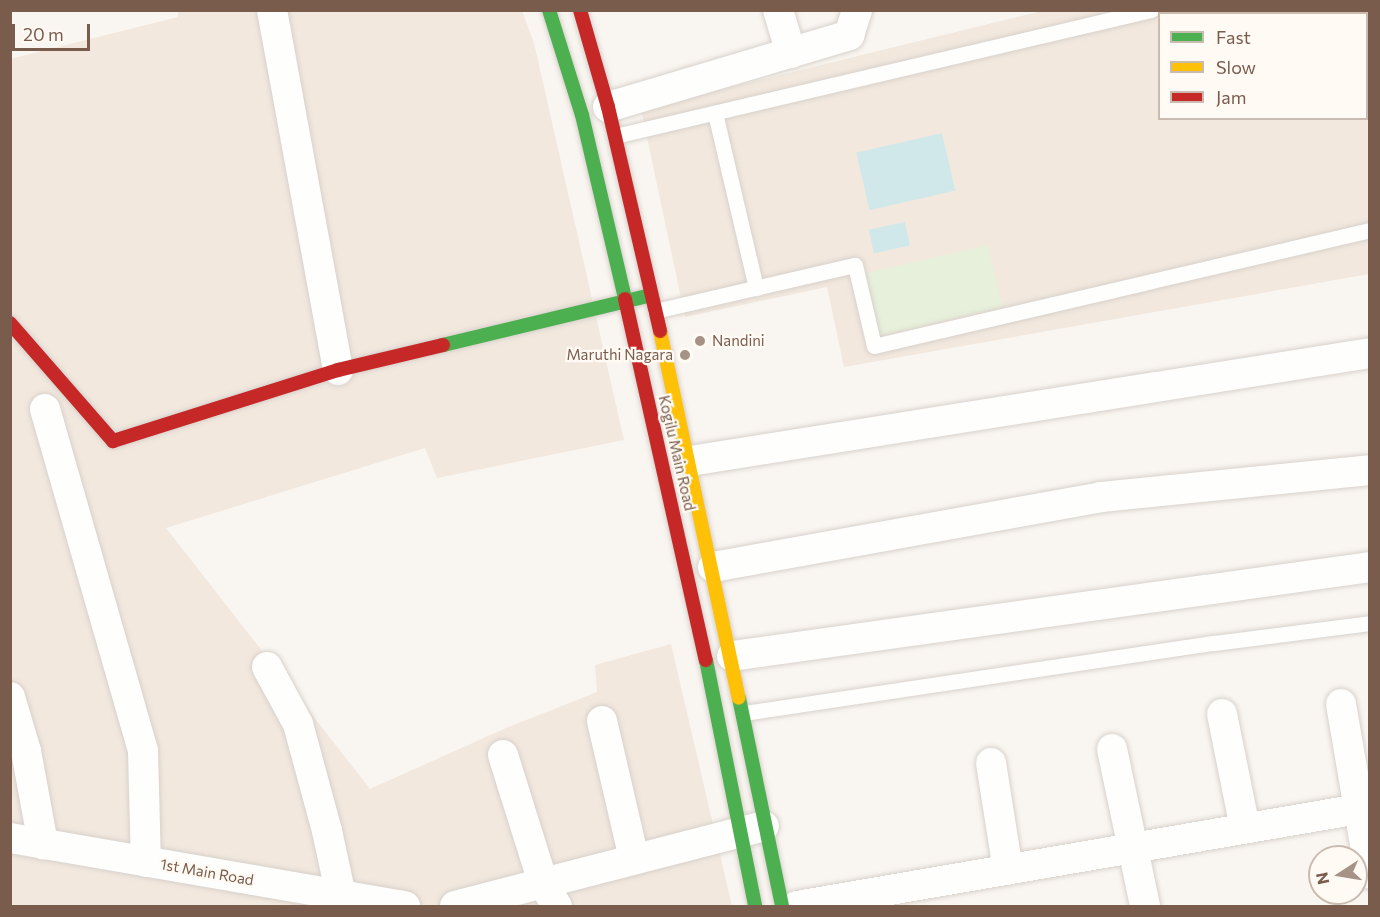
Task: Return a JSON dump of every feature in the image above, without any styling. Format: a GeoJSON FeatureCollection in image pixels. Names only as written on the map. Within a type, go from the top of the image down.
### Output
{"type":"FeatureCollection","features":[{"type":"Feature","properties":{"kind":"main road","name":"Kogilu Main Road"},"geometry":{"type":"LineString","coordinates":[[549,10],[582,115],[754,828],[782,906]]}},
{"type":"Feature","properties":{"kind":"main road","name":"Kogilu Main Road"},"geometry":{"type":"LineString","coordinates":[[580,10],[611,122],[652,295],[744,713],[754,828],[755,906]]}},
{"type":"Feature","properties":{"kind":"main road"},"geometry":{"type":"LineString","coordinates":[[10,323],[113,441],[338,370],[652,295]]}},
{"type":"Feature","properties":{"kind":"street"},"geometry":{"type":"LineString","coordinates":[[272,10],[338,370]]}},
{"type":"Feature","properties":{"kind":"street"},"geometry":{"type":"LineString","coordinates":[[778,10],[790,53]]}},
{"type":"Feature","properties":{"kind":"street"},"geometry":{"type":"LineString","coordinates":[[611,122],[790,53],[849,35],[857,10]]}},
{"type":"Feature","properties":{"kind":"street"},"geometry":{"type":"LineString","coordinates":[[690,461],[1370,353]]}},
{"type":"Feature","properties":{"kind":"street"},"geometry":{"type":"LineString","coordinates":[[45,409],[143,751],[146,862]]}},
{"type":"Feature","properties":{"kind":"street"},"geometry":{"type":"LineString","coordinates":[[713,567],[1101,497],[1370,470]]}},
{"type":"Feature","properties":{"kind":"street"},"geometry":{"type":"LineString","coordinates":[[732,656],[1370,567]]}},
{"type":"Feature","properties":{"kind":"street"},"geometry":{"type":"LineString","coordinates":[[267,667],[298,724],[327,831],[340,896]]}},
{"type":"Feature","properties":{"kind":"street"},"geometry":{"type":"LineString","coordinates":[[10,698],[26,751],[44,844]]}},
{"type":"Feature","properties":{"kind":"street"},"geometry":{"type":"LineString","coordinates":[[1341,704],[1365,808],[1370,874]]}},
{"type":"Feature","properties":{"kind":"street"},"geometry":{"type":"LineString","coordinates":[[1222,714],[1245,828]]}},
{"type":"Feature","properties":{"kind":"street"},"geometry":{"type":"LineString","coordinates":[[602,721],[634,859]]}},
{"type":"Feature","properties":{"kind":"street"},"geometry":{"type":"LineString","coordinates":[[1112,749],[1135,848],[1145,906]]}},
{"type":"Feature","properties":{"kind":"street"},"geometry":{"type":"LineString","coordinates":[[503,754],[550,895]]}},
{"type":"Feature","properties":{"kind":"street"},"geometry":{"type":"LineString","coordinates":[[992,763],[1008,870]]}},
{"type":"Feature","properties":{"kind":"street"},"geometry":{"type":"LineString","coordinates":[[797,906],[1365,808]]}},
{"type":"Feature","properties":{"kind":"street"},"geometry":{"type":"LineString","coordinates":[[460,906],[550,895],[634,859],[754,828]]}},
{"type":"Feature","properties":{"kind":"street","name":"1st Main Road"},"geometry":{"type":"LineString","coordinates":[[10,838],[405,906]]}},
{"type":"Feature","properties":{"kind":"lane"},"geometry":{"type":"LineString","coordinates":[[611,122],[715,113],[1151,10]]}},
{"type":"Feature","properties":{"kind":"lane"},"geometry":{"type":"LineString","coordinates":[[715,113],[756,288]]}},
{"type":"Feature","properties":{"kind":"lane"},"geometry":{"type":"LineString","coordinates":[[655,311],[855,265],[874,346],[1370,230]]}},
{"type":"Feature","properties":{"kind":"lane"},"geometry":{"type":"LineString","coordinates":[[744,713],[1214,643],[1370,623]]}},
{"type":"Feature","properties":{"kind":"shaded area"},"geometry":{"type":"Polygon","coordinates":[[[178,11],[522,11],[534,43],[624,440],[437,478],[425,448],[166,528],[370,789],[506,728],[597,692],[595,665],[671,644],[732,906],[11,906],[10,59],[178,17],[178,11]]]}},
{"type":"Feature","properties":{"kind":"shaded area"},"geometry":{"type":"Polygon","coordinates":[[[1042,11],[1369,11],[1369,274],[844,367],[827,287],[685,317],[641,109],[1042,11]]]}},
{"type":"Feature","properties":{"kind":"green space"},"geometry":{"type":"Polygon","coordinates":[[[988,245],[1002,307],[881,335],[866,273],[988,245]]]}},
{"type":"Feature","properties":{"kind":"water"},"geometry":{"type":"Polygon","coordinates":[[[942,133],[955,190],[870,210],[856,153],[942,133]]]}},
{"type":"Feature","properties":{"kind":"water"},"geometry":{"type":"Polygon","coordinates":[[[905,222],[910,245],[874,253],[869,230],[905,222]]]}},
{"type":"Feature","properties":{"kind":"traffic: fast"},"geometry":{"type":"LineString","coordinates":[[549,10],[582,115],[625,299]]}},
{"type":"Feature","properties":{"kind":"traffic: fast"},"geometry":{"type":"LineString","coordinates":[[443,345],[647,296]]}},
{"type":"Feature","properties":{"kind":"traffic: fast"},"geometry":{"type":"LineString","coordinates":[[706,660],[755,906]]}},
{"type":"Feature","properties":{"kind":"traffic: fast"},"geometry":{"type":"LineString","coordinates":[[739,698],[782,906]]}},
{"type":"Feature","properties":{"kind":"traffic: slow"},"geometry":{"type":"LineString","coordinates":[[660,331],[739,698]]}},
{"type":"Feature","properties":{"kind":"traffic: jam"},"geometry":{"type":"LineString","coordinates":[[580,10],[608,107],[660,331]]}},
{"type":"Feature","properties":{"kind":"traffic: jam"},"geometry":{"type":"LineString","coordinates":[[625,299],[706,660]]}},
{"type":"Feature","properties":{"kind":"traffic: jam"},"geometry":{"type":"LineString","coordinates":[[10,323],[113,441],[338,370],[443,345]]}},
{"type":"Feature","properties":{"kind":"place","name":"Nandini"},"geometry":{"type":"Point","coordinates":[700,341]}},
{"type":"Feature","properties":{"kind":"place","name":"Maruthi Nagara"},"geometry":{"type":"Point","coordinates":[685,355]}}]}
